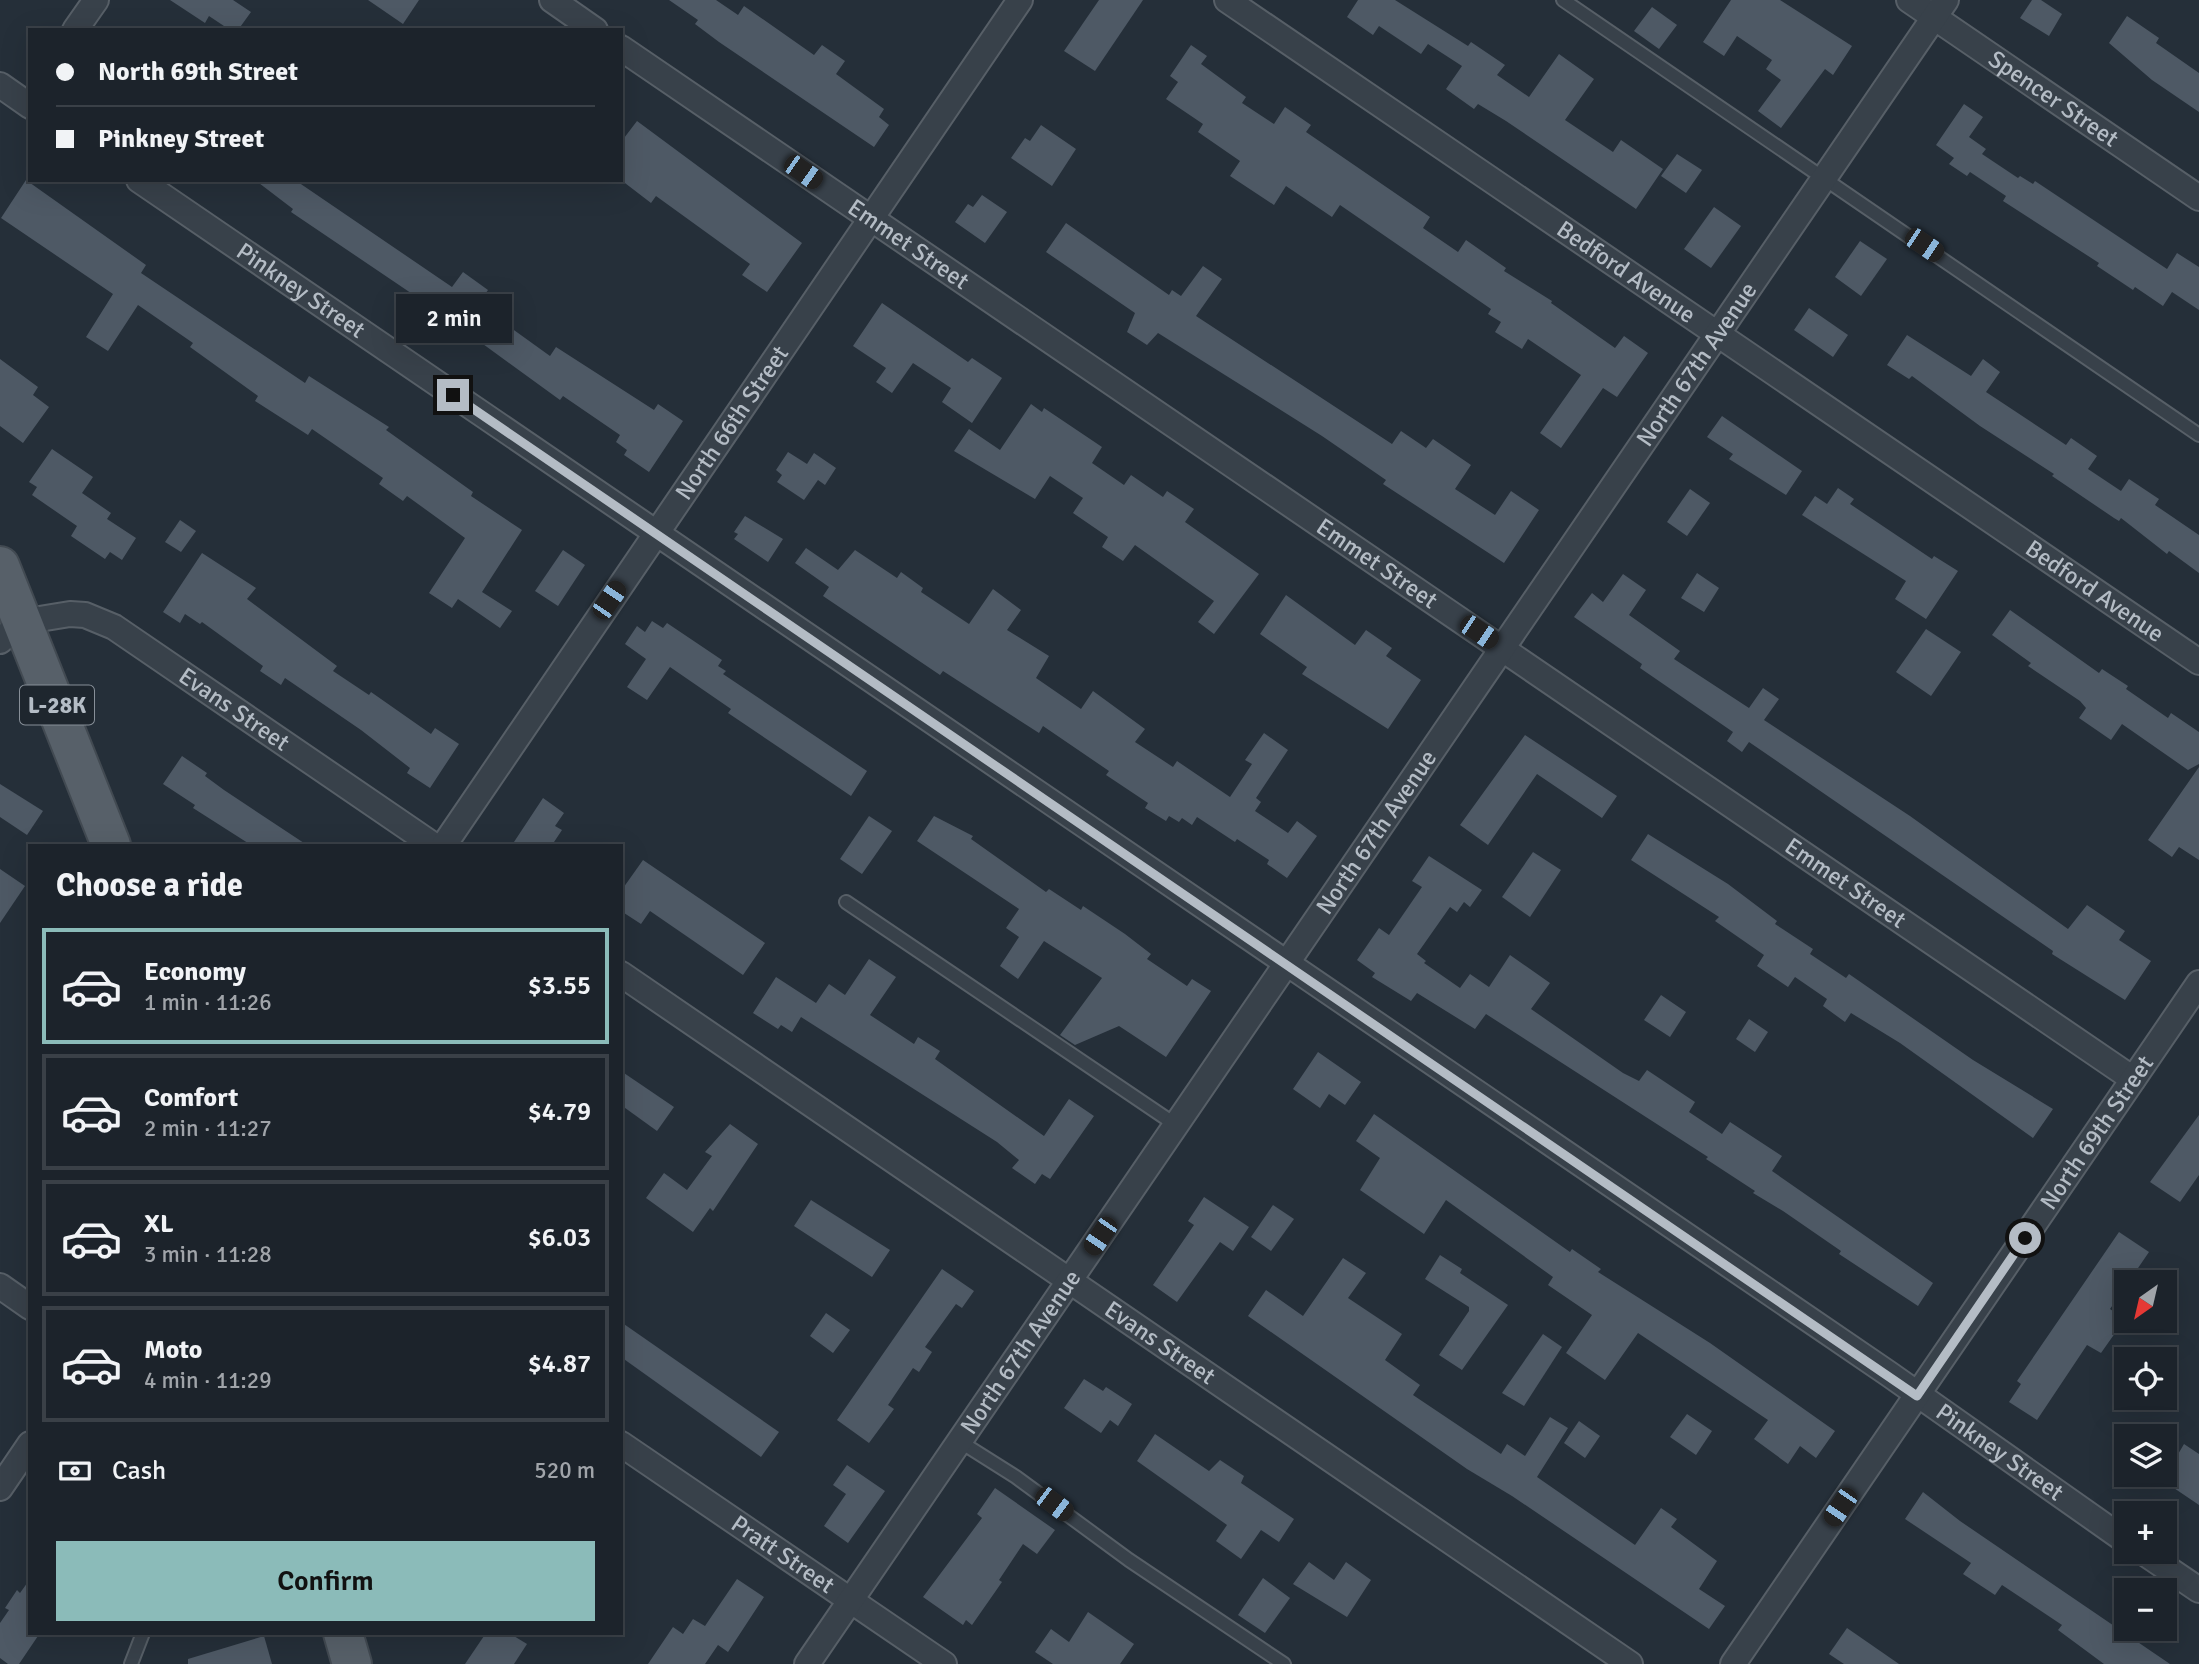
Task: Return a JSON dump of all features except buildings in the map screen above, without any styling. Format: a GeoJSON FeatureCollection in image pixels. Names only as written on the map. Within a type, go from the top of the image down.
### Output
{"type":"FeatureCollection","features":[{"type":"Feature","properties":{"kind":"main road","name":"L-28K"},"geometry":{"type":"LineString","coordinates":[[0,566],[11,631],[45,672],[111,844]]}},
{"type":"Feature","properties":{"kind":"main road"},"geometry":{"type":"LineString","coordinates":[[344,1635],[352,1664]]}},
{"type":"Feature","properties":{"kind":"street"},"geometry":{"type":"LineString","coordinates":[[76,28],[96,0]]}},
{"type":"Feature","properties":{"kind":"street"},"geometry":{"type":"LineString","coordinates":[[552,0],[592,28]]}},
{"type":"Feature","properties":{"kind":"street","name":"North 66th Street"},"geometry":{"type":"LineString","coordinates":[[445,844],[1020,0]]}},
{"type":"Feature","properties":{"kind":"street","name":"Bedford Avenue"},"geometry":{"type":"LineString","coordinates":[[1227,0],[2199,662]]}},
{"type":"Feature","properties":{"kind":"street","name":"Spencer Street"},"geometry":{"type":"LineString","coordinates":[[1909,0],[1940,9],[2199,198]]}},
{"type":"Feature","properties":{"kind":"street","name":"North 67th Avenue"},"geometry":{"type":"LineString","coordinates":[[807,1664],[1940,9]]}},
{"type":"Feature","properties":{"kind":"street","name":"Emmet Street"},"geometry":{"type":"LineString","coordinates":[[623,49],[2133,1079]]}},
{"type":"Feature","properties":{"kind":"street"},"geometry":{"type":"LineString","coordinates":[[0,85],[28,102]]}},
{"type":"Feature","properties":{"kind":"street","name":"Pinkney Street"},"geometry":{"type":"LineString","coordinates":[[142,182],[2114,1533]]}},
{"type":"Feature","properties":{"kind":"street","name":"Evans Street"},"geometry":{"type":"LineString","coordinates":[[11,631],[85,615],[114,627],[432,844]]}},
{"type":"Feature","properties":{"kind":"street","name":"Evans Street"},"geometry":{"type":"LineString","coordinates":[[623,975],[1630,1664]]}},
{"type":"Feature","properties":{"kind":"street","name":"North 69th Street"},"geometry":{"type":"LineString","coordinates":[[1733,1664],[2199,983]]}},
{"type":"Feature","properties":{"kind":"street"},"geometry":{"type":"LineString","coordinates":[[0,1286],[28,1306]]}},
{"type":"Feature","properties":{"kind":"street","name":"Pratt Street"},"geometry":{"type":"LineString","coordinates":[[623,1445],[944,1664]]}},
{"type":"Feature","properties":{"kind":"street"},"geometry":{"type":"LineString","coordinates":[[0,1488],[28,1447]]}},
{"type":"Feature","properties":{"kind":"street"},"geometry":{"type":"LineString","coordinates":[[2161,1564],[2199,1590]]}},
{"type":"Feature","properties":{"kind":"lane"},"geometry":{"type":"LineString","coordinates":[[1563,0],[2199,435]]}},
{"type":"Feature","properties":{"kind":"lane"},"geometry":{"type":"LineString","coordinates":[[846,902],[1176,1125]]}},
{"type":"Feature","properties":{"kind":"lane"},"geometry":{"type":"LineString","coordinates":[[959,1441],[1016,1476],[1129,1560],[1284,1664]]}},
{"type":"Feature","properties":{"kind":"lane"},"geometry":{"type":"LineString","coordinates":[[131,1664],[142,1635]]}},
{"type":"Feature","properties":{"kind":"route"},"geometry":{"type":"LineString","coordinates":[[453,395],[1889,1374],[1917,1396],[2025,1238]]}}]}
